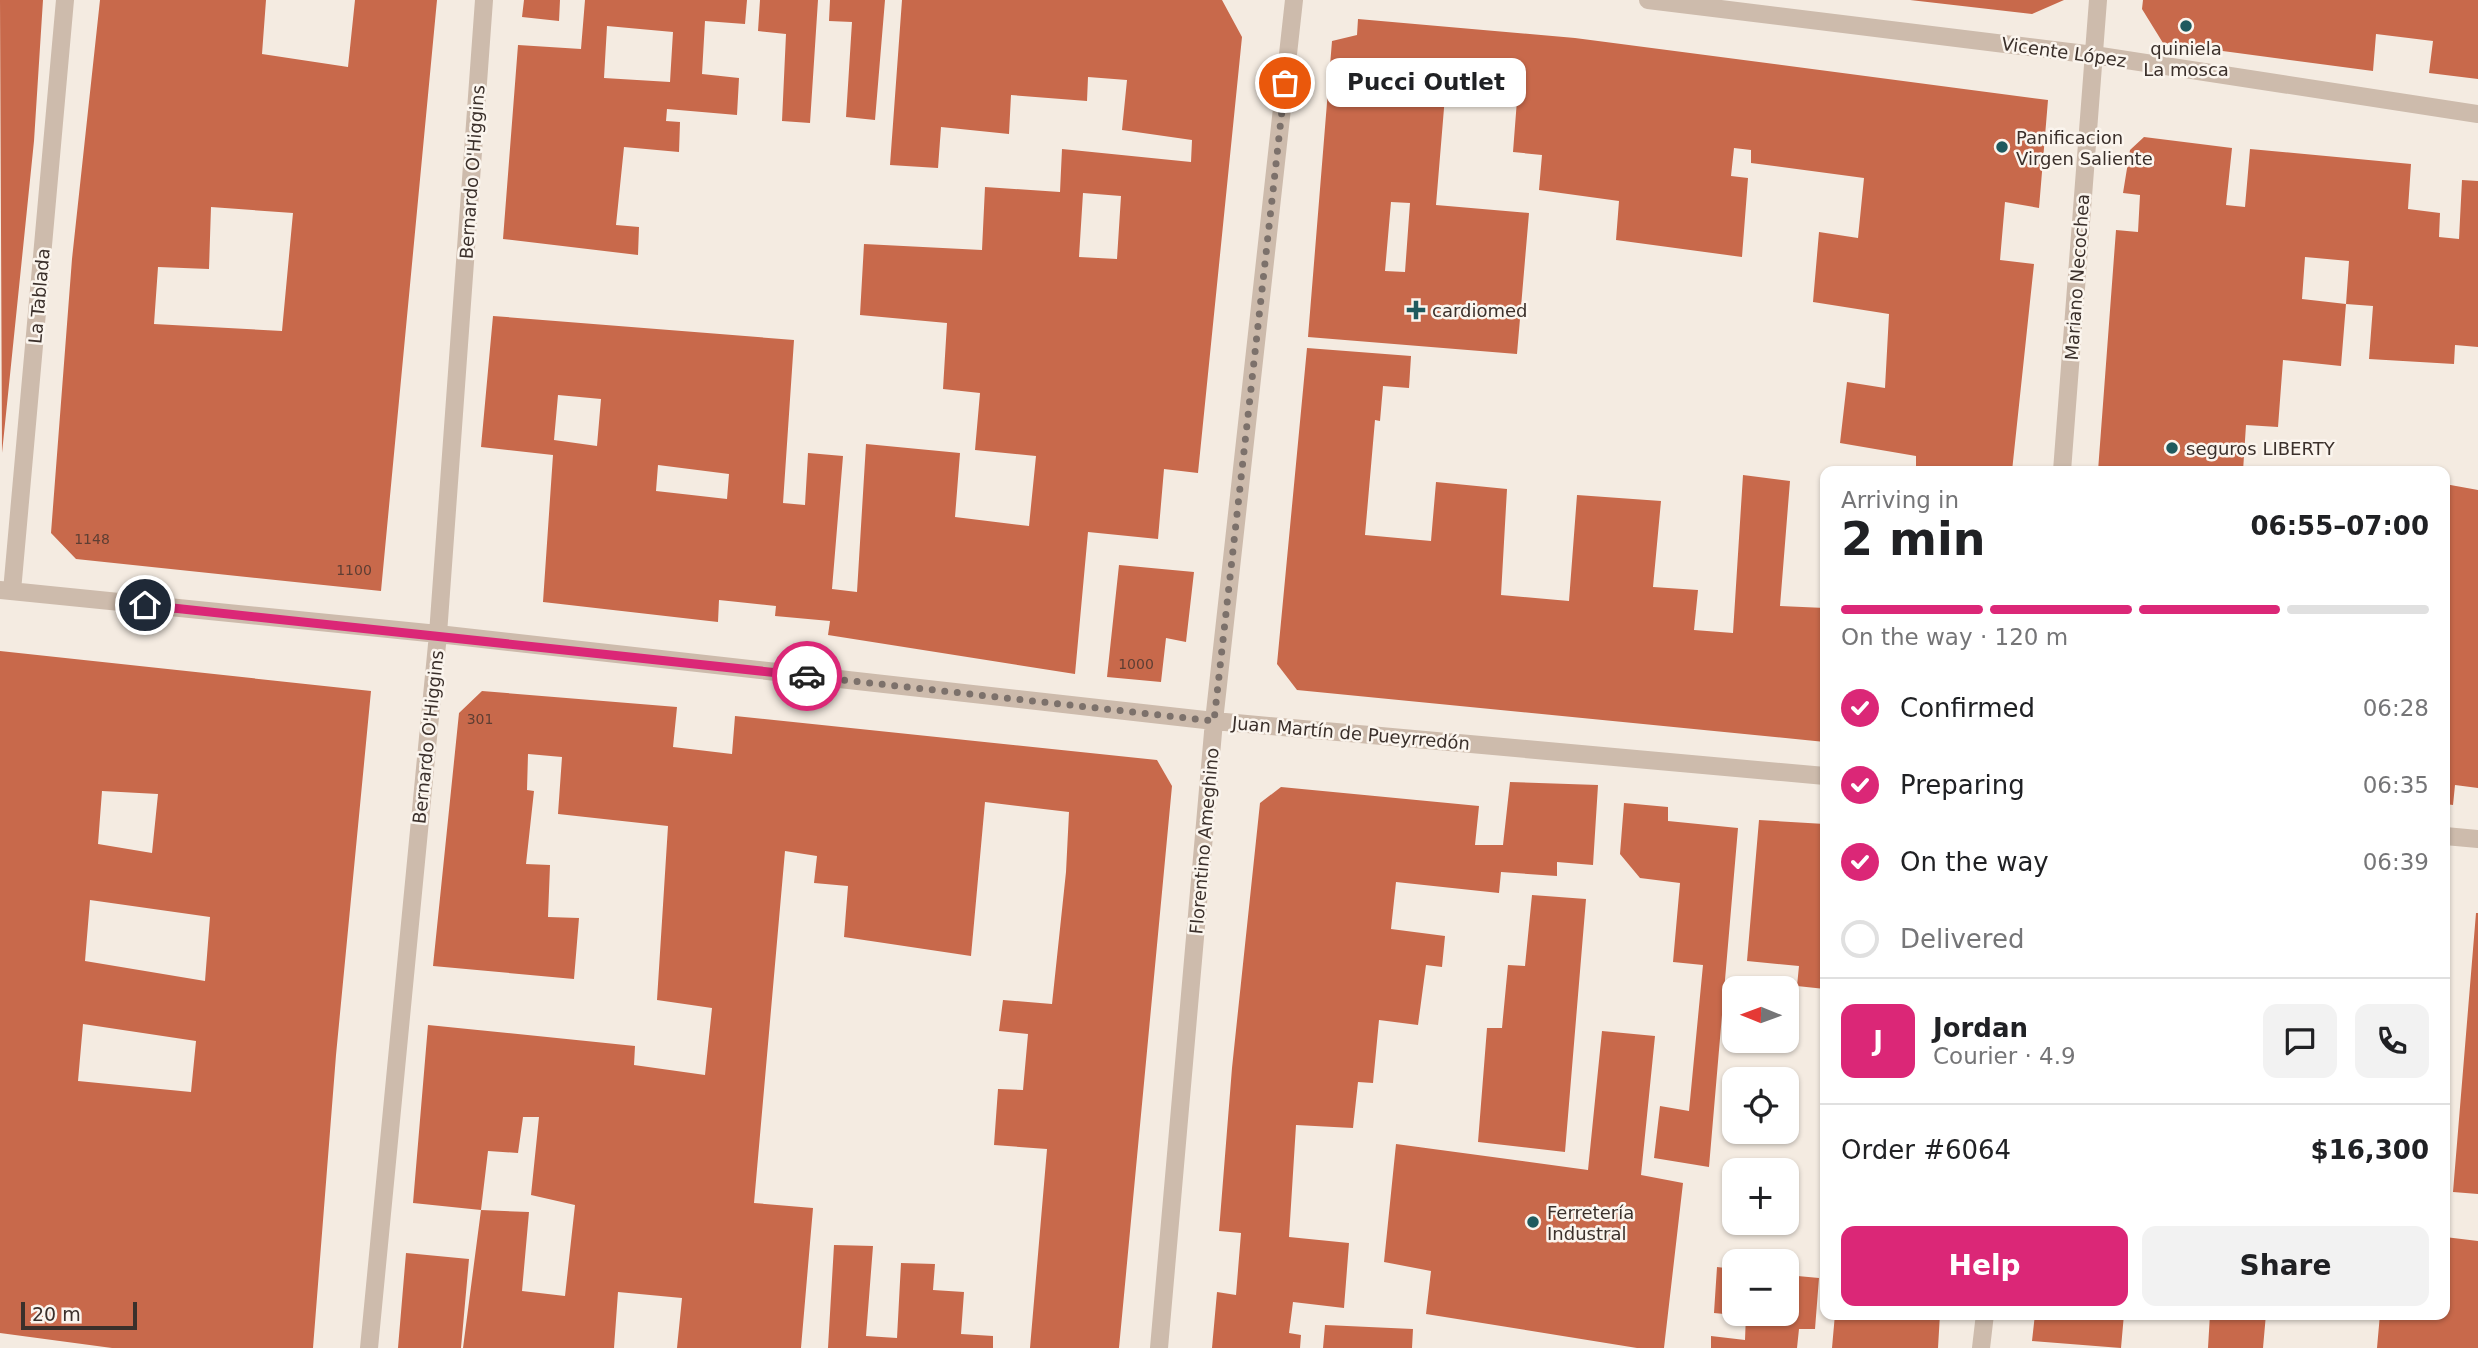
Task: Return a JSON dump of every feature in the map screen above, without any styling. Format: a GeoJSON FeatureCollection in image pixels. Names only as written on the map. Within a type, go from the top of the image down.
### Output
{"type":"FeatureCollection","features":[{"type":"Feature","properties":{"kind":"street","name":"La Tablada"},"geometry":{"type":"LineString","coordinates":[[6,591],[65,0]]}},
{"type":"Feature","properties":{"kind":"street","name":"Bernardo O'Higgins"},"geometry":{"type":"LineString","coordinates":[[369,1348],[438,634],[485,0]]}},
{"type":"Feature","properties":{"kind":"street","name":"Florentino Ameghino"},"geometry":{"type":"LineString","coordinates":[[1159,1348],[1214,721],[1294,0]]}},
{"type":"Feature","properties":{"kind":"street","name":"Vicente López"},"geometry":{"type":"LineString","coordinates":[[1648,0],[2094,55],[2478,114]]}},
{"type":"Feature","properties":{"kind":"street","name":"Mariano Necochea"},"geometry":{"type":"LineString","coordinates":[[2062,466],[2098,0]]}},
{"type":"Feature","properties":{"kind":"street","name":"Juan Martín de Pueyrredón"},"geometry":{"type":"LineString","coordinates":[[6,591],[438,634],[1214,721],[1820,776]]}},
{"type":"Feature","properties":{"kind":"street"},"geometry":{"type":"LineString","coordinates":[[2450,836],[2478,839]]}},
{"type":"Feature","properties":{"kind":"street"},"geometry":{"type":"LineString","coordinates":[[1981,1348],[1984,1320]]}},
{"type":"Feature","properties":{"kind":"building"},"geometry":{"type":"Polygon","coordinates":[[[0,0],[43,0],[34,141],[2,453],[0,0]]]}},
{"type":"Feature","properties":{"kind":"building"},"geometry":{"type":"Polygon","coordinates":[[[100,0],[266,0],[262,54],[348,67],[355,0],[437,0],[381,591],[76,559],[51,533],[72,259],[100,0]],[[211,207],[209,269],[158,267],[154,324],[282,331],[293,213],[211,207]]]}},
{"type":"Feature","properties":{"kind":"building"},"geometry":{"type":"Polygon","coordinates":[[[524,0],[560,0],[559,21],[522,17],[524,0]]]}},
{"type":"Feature","properties":{"kind":"building"},"geometry":{"type":"Polygon","coordinates":[[[585,0],[747,0],[745,24],[705,21],[702,74],[739,78],[737,115],[667,109],[666,121],[680,122],[679,152],[624,147],[616,225],[639,227],[638,255],[503,239],[518,45],[581,49],[585,0]],[[607,26],[604,78],[670,82],[673,32],[607,26]]]}},
{"type":"Feature","properties":{"kind":"building"},"geometry":{"type":"Polygon","coordinates":[[[760,0],[818,0],[810,123],[782,121],[786,34],[758,31],[760,0]]]}},
{"type":"Feature","properties":{"kind":"building"},"geometry":{"type":"Polygon","coordinates":[[[830,0],[885,0],[875,120],[846,117],[852,22],[829,21],[830,0]]]}},
{"type":"Feature","properties":{"kind":"building"},"geometry":{"type":"Polygon","coordinates":[[[902,0],[1222,0],[1242,37],[1198,473],[1164,469],[1158,539],[1088,532],[1075,674],[828,635],[830,621],[775,616],[776,606],[719,600],[718,622],[543,602],[553,455],[481,447],[493,316],[794,340],[783,503],[805,505],[808,453],[843,456],[832,589],[857,592],[866,444],[960,453],[955,517],[1029,526],[1036,456],[975,450],[980,393],[943,389],[947,323],[860,315],[864,244],[982,250],[985,187],[1060,192],[1062,149],[1191,162],[1192,140],[1122,130],[1127,80],[1088,77],[1087,101],[1011,95],[1009,134],[941,127],[938,168],[890,165],[902,0]],[[1083,193],[1079,257],[1117,259],[1121,196],[1083,193]],[[558,395],[554,440],[597,446],[601,399],[558,395]],[[658,465],[656,491],[727,499],[729,474],[658,465]]]}},
{"type":"Feature","properties":{"kind":"building"},"geometry":{"type":"Polygon","coordinates":[[[1910,0],[2064,0],[2032,14],[1910,0]]]}},
{"type":"Feature","properties":{"kind":"building"},"geometry":{"type":"Polygon","coordinates":[[[2143,0],[2478,0],[2478,79],[2429,73],[2433,41],[2376,34],[2373,71],[2163,43],[2142,9],[2143,0]]]}},
{"type":"Feature","properties":{"kind":"building"},"geometry":{"type":"Polygon","coordinates":[[[1358,19],[1575,38],[2048,100],[2039,208],[2005,202],[2000,260],[2034,264],[2013,466],[1916,466],[1916,456],[1840,443],[1847,382],[1885,388],[1889,314],[1813,302],[1819,232],[1858,238],[1864,178],[1751,163],[1751,150],[1734,148],[1731,176],[1748,178],[1742,257],[1616,240],[1619,201],[1539,190],[1542,155],[1513,152],[1518,87],[1507,86],[1507,79],[1496,79],[1496,95],[1452,92],[1453,82],[1412,78],[1412,91],[1445,96],[1436,205],[1529,213],[1517,354],[1308,337],[1332,41],[1357,35],[1358,19]],[[1391,202],[1385,271],[1405,272],[1410,203],[1391,202]]]}},
{"type":"Feature","properties":{"kind":"building"},"geometry":{"type":"Polygon","coordinates":[[[2144,137],[2232,148],[2226,205],[2245,207],[2250,149],[2411,164],[2408,209],[2440,213],[2439,237],[2459,239],[2462,180],[2478,181],[2478,347],[2455,345],[2454,364],[2369,359],[2373,306],[2346,304],[2341,366],[2283,360],[2278,427],[2246,425],[2243,466],[2098,466],[2116,230],[2138,232],[2140,195],[2123,193],[2130,150],[2144,137]],[[2305,257],[2302,299],[2346,304],[2349,261],[2305,257]]]}},
{"type":"Feature","properties":{"kind":"building"},"geometry":{"type":"Polygon","coordinates":[[[1307,348],[1411,356],[1409,388],[1383,386],[1380,421],[1375,420],[1365,535],[1431,541],[1436,482],[1507,489],[1501,595],[1569,601],[1577,495],[1661,501],[1653,587],[1698,590],[1694,630],[1733,633],[1743,475],[1790,481],[1780,606],[1820,608],[1820,742],[1297,690],[1277,664],[1307,348]]]}},
{"type":"Feature","properties":{"kind":"building"},"geometry":{"type":"Polygon","coordinates":[[[2450,485],[2478,490],[2478,788],[2455,785],[2453,805],[2450,805],[2450,485]]]}},
{"type":"Feature","properties":{"kind":"building"},"geometry":{"type":"Polygon","coordinates":[[[1119,565],[1194,572],[1186,642],[1166,638],[1161,682],[1107,677],[1119,565]]]}},
{"type":"Feature","properties":{"kind":"building"},"geometry":{"type":"Polygon","coordinates":[[[0,651],[371,691],[336,1055],[313,1348],[112,1348],[0,1333],[0,651]],[[102,791],[98,844],[152,853],[158,794],[102,791]],[[90,900],[85,961],[205,981],[210,917],[90,900]],[[83,1024],[78,1081],[191,1092],[196,1041],[83,1024]]]}},
{"type":"Feature","properties":{"kind":"building"},"geometry":{"type":"Polygon","coordinates":[[[482,691],[677,707],[673,747],[732,754],[735,716],[1157,760],[1172,786],[1119,1348],[1030,1348],[1047,1149],[994,1145],[998,1089],[1023,1090],[1028,1034],[999,1031],[1003,1000],[1052,1004],[1066,872],[1069,812],[985,802],[971,956],[844,937],[848,886],[814,883],[817,856],[785,851],[754,1203],[813,1208],[801,1348],[677,1348],[682,1298],[618,1292],[614,1348],[463,1348],[481,1210],[413,1203],[428,1025],[635,1046],[634,1065],[705,1075],[712,1008],[657,1000],[668,826],[558,814],[562,757],[528,754],[527,790],[534,791],[526,864],[550,865],[548,917],[579,918],[574,979],[433,966],[459,713],[482,691]],[[523,1117],[518,1153],[488,1151],[481,1210],[529,1212],[522,1291],[565,1296],[575,1205],[531,1195],[539,1117],[523,1117]]]}},
{"type":"Feature","properties":{"kind":"building"},"geometry":{"type":"Polygon","coordinates":[[[1510,782],[1598,785],[1593,865],[1557,862],[1557,876],[1501,872],[1499,893],[1396,882],[1391,929],[1445,936],[1442,967],[1426,965],[1418,1025],[1379,1020],[1373,1083],[1358,1082],[1353,1128],[1296,1125],[1289,1237],[1349,1243],[1344,1308],[1293,1302],[1289,1333],[1301,1335],[1300,1348],[1212,1348],[1217,1292],[1236,1295],[1241,1233],[1219,1231],[1232,1068],[1260,803],[1281,787],[1479,806],[1475,845],[1503,845],[1510,782]]]}},
{"type":"Feature","properties":{"kind":"building"},"geometry":{"type":"Polygon","coordinates":[[[1624,803],[1668,807],[1668,821],[1738,828],[1725,976],[1722,976],[1722,1015],[1709,1167],[1654,1158],[1660,1106],[1689,1111],[1703,965],[1673,962],[1680,883],[1640,878],[1620,854],[1624,803]]]}},
{"type":"Feature","properties":{"kind":"building"},"geometry":{"type":"Polygon","coordinates":[[[1759,820],[1820,824],[1820,988],[1799,986],[1799,966],[1747,961],[1759,820]]]}},
{"type":"Feature","properties":{"kind":"building"},"geometry":{"type":"Polygon","coordinates":[[[1532,895],[1586,899],[1565,1152],[1478,1142],[1487,1028],[1502,1028],[1508,965],[1525,966],[1532,895]]]}},
{"type":"Feature","properties":{"kind":"building"},"geometry":{"type":"Polygon","coordinates":[[[2478,913],[2478,1194],[2453,1192],[2478,913]]]}},
{"type":"Feature","properties":{"kind":"building","name":"Ferretería Industral"},"geometry":{"type":"Polygon","coordinates":[[[1602,1031],[1655,1036],[1641,1175],[1683,1183],[1664,1348],[1637,1348],[1426,1314],[1431,1271],[1384,1262],[1396,1144],[1588,1170],[1602,1031]]]}},
{"type":"Feature","properties":{"kind":"building"},"geometry":{"type":"Polygon","coordinates":[[[2450,1238],[2478,1241],[2478,1348],[2377,1348],[2379,1320],[2450,1320],[2450,1238]]]}},
{"type":"Feature","properties":{"kind":"building"},"geometry":{"type":"Polygon","coordinates":[[[834,1245],[873,1246],[866,1336],[897,1338],[901,1263],[935,1264],[933,1290],[964,1292],[961,1334],[993,1336],[993,1348],[828,1348],[834,1245]]]}},
{"type":"Feature","properties":{"kind":"building"},"geometry":{"type":"Polygon","coordinates":[[[406,1253],[469,1259],[461,1348],[398,1348],[406,1253]]]}},
{"type":"Feature","properties":{"kind":"building"},"geometry":{"type":"Polygon","coordinates":[[[1717,1267],[1722,1268],[1722,1314],[1714,1313],[1717,1267]]]}},
{"type":"Feature","properties":{"kind":"building"},"geometry":{"type":"Polygon","coordinates":[[[1799,1276],[1819,1278],[1815,1329],[1799,1329],[1797,1348],[1711,1348],[1711,1336],[1745,1340],[1746,1326],[1799,1326],[1799,1276]]]}},
{"type":"Feature","properties":{"kind":"building"},"geometry":{"type":"Polygon","coordinates":[[[1834,1320],[1940,1320],[1938,1348],[1832,1348],[1834,1320]]]}},
{"type":"Feature","properties":{"kind":"building"},"geometry":{"type":"Polygon","coordinates":[[[2034,1320],[2123,1320],[2121,1348],[2032,1341],[2034,1320]]]}},
{"type":"Feature","properties":{"kind":"building"},"geometry":{"type":"Polygon","coordinates":[[[2210,1320],[2265,1320],[2263,1348],[2208,1348],[2210,1320]]]}},
{"type":"Feature","properties":{"kind":"building"},"geometry":{"type":"Polygon","coordinates":[[[1325,1325],[1413,1329],[1412,1348],[1323,1348],[1325,1325]]]}},
{"type":"Feature","properties":{"kind":"way so far"},"geometry":{"type":"LineString","coordinates":[[807,676],[1214,721],[1285,83]]}},
{"type":"Feature","properties":{"kind":"place","name":"quiniela La mosca"},"geometry":{"type":"Point","coordinates":[2186,26]}},
{"type":"Feature","properties":{"kind":"place","name":"Pucci Outlet"},"geometry":{"type":"Point","coordinates":[1285,83]}},
{"type":"Feature","properties":{"kind":"place","name":"Panificacion Virgen Saliente"},"geometry":{"type":"Point","coordinates":[2002,147]}},
{"type":"Feature","properties":{"kind":"place","name":"cardiomed"},"geometry":{"type":"Point","coordinates":[1416,310]}},
{"type":"Feature","properties":{"kind":"place","name":"seguros LIBERTY"},"geometry":{"type":"Point","coordinates":[2172,448]}},
{"type":"Feature","properties":{"kind":"place","name":"Ferretería Industral"},"geometry":{"type":"Point","coordinates":[1533,1222]}},
{"type":"Feature","properties":{"kind":"route"},"geometry":{"type":"LineString","coordinates":[[145,605],[438,634],[807,676]]}}]}
